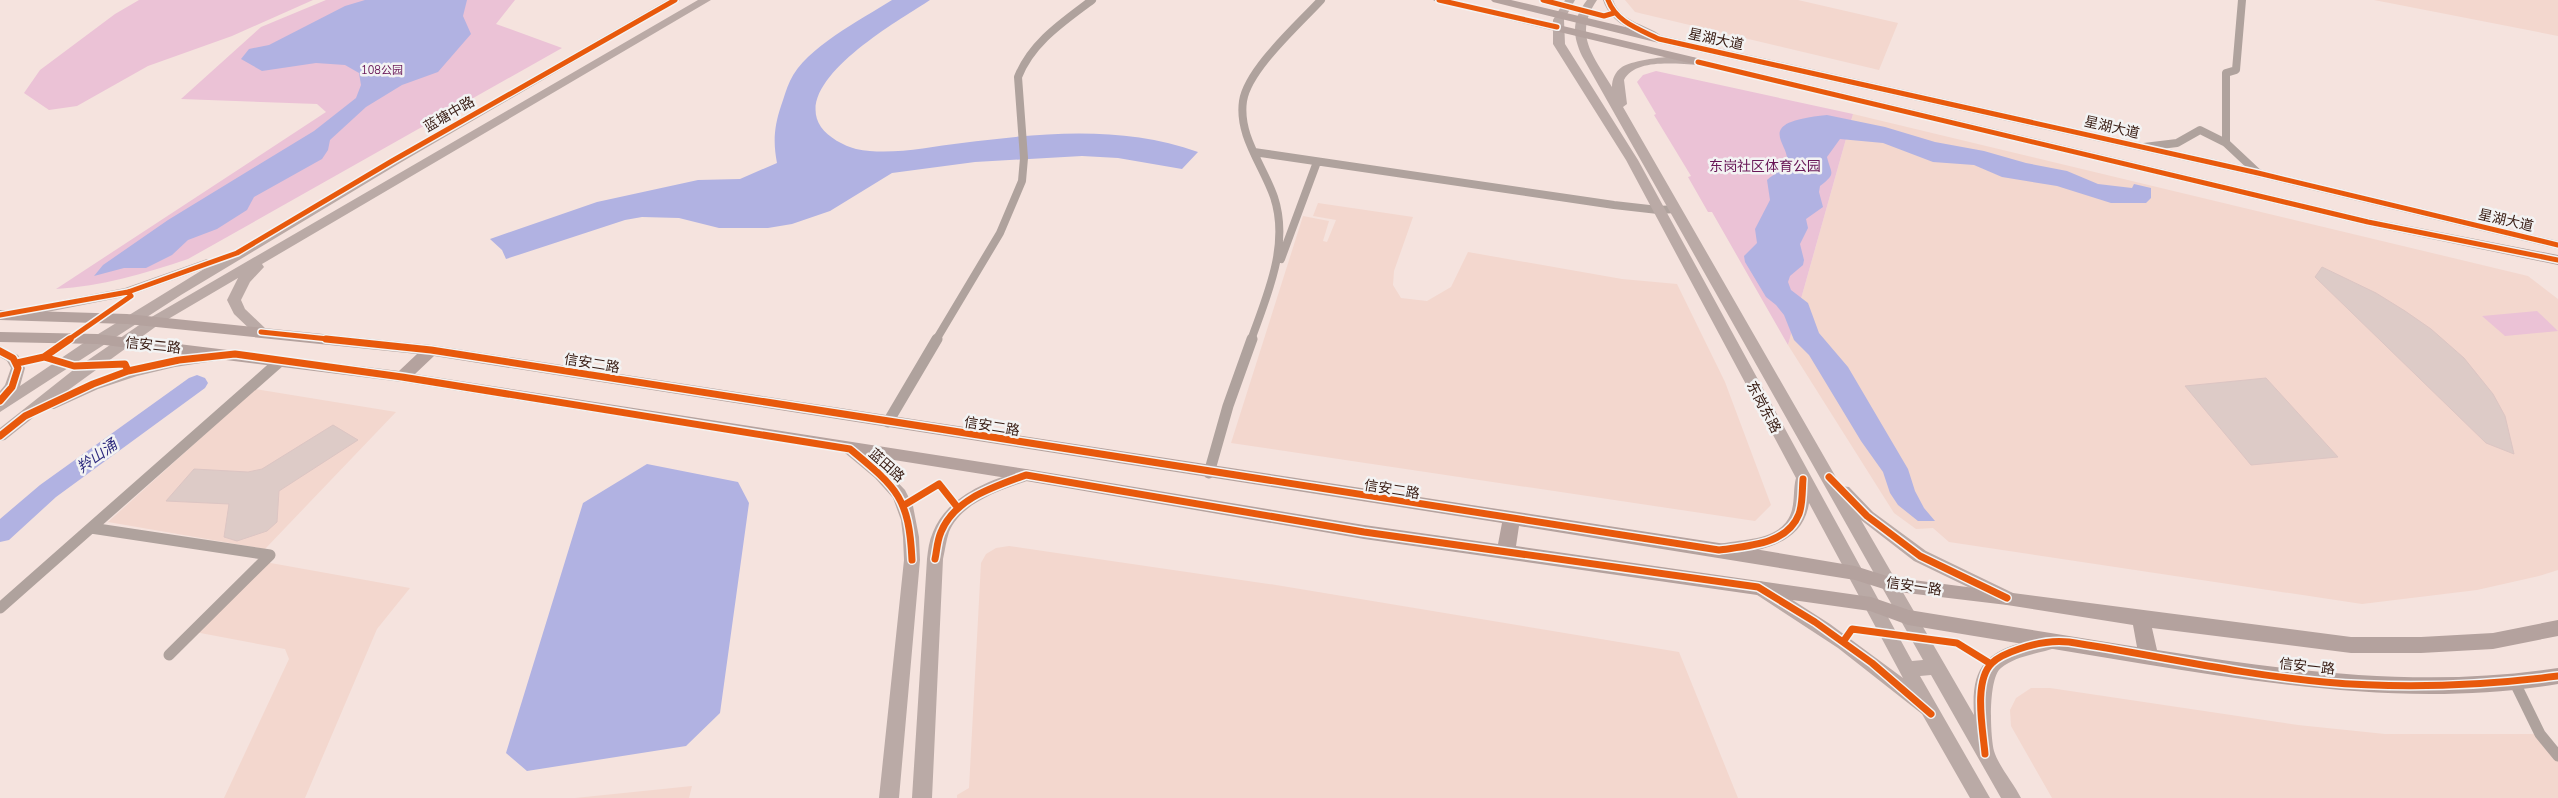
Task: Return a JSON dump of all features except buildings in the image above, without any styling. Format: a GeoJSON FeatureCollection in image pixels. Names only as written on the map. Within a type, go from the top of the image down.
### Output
{"type":"FeatureCollection","features":[{"type":"Feature","properties":{"kind":"main road","name":"蓝塘中路"},"geometry":{"type":"LineString","coordinates":[[0,407],[128,319],[237,253],[675,0]]}},
{"type":"Feature","properties":{"kind":"main road"},"geometry":{"type":"LineString","coordinates":[[0,436],[77,375],[153,322],[706,0]]}},
{"type":"Feature","properties":{"kind":"main road","name":"星湖大道"},"geometry":{"type":"LineString","coordinates":[[1439,0],[1558,21],[1579,20],[2258,174],[2558,245]]}},
{"type":"Feature","properties":{"kind":"main road","name":"星湖大道"},"geometry":{"type":"LineString","coordinates":[[1498,0],[1558,21],[1579,33],[2368,222],[2558,260]]}},
{"type":"Feature","properties":{"kind":"main road"},"geometry":{"type":"LineString","coordinates":[[1558,21],[1570,0]]}},
{"type":"Feature","properties":{"kind":"main road"},"geometry":{"type":"LineString","coordinates":[[1579,20],[1592,0]]}},
{"type":"Feature","properties":{"kind":"main road"},"geometry":{"type":"LineString","coordinates":[[1608,0],[1610,8],[1619,18],[1659,39]]}},
{"type":"Feature","properties":{"kind":"main road","name":"东岗东路"},"geometry":{"type":"LineString","coordinates":[[1579,20],[1579,33],[1588,56],[2011,798]]}},
{"type":"Feature","properties":{"kind":"main road","name":"东岗东路"},"geometry":{"type":"LineString","coordinates":[[1558,21],[1559,44],[1632,160],[1906,669],[1980,798]]}},
{"type":"Feature","properties":{"kind":"main road"},"geometry":{"type":"LineString","coordinates":[[1624,118],[1617,85],[1622,73],[1634,66],[1650,62],[1698,62]]}},
{"type":"Feature","properties":{"kind":"main road"},"geometry":{"type":"LineString","coordinates":[[458,124],[459,130],[466,133],[481,132]]}},
{"type":"Feature","properties":{"kind":"main road"},"geometry":{"type":"LineString","coordinates":[[3,315],[128,292],[237,253]]}},
{"type":"Feature","properties":{"kind":"main road"},"geometry":{"type":"LineString","coordinates":[[261,332],[239,312],[234,300],[244,280],[269,256]]}},
{"type":"Feature","properties":{"kind":"main road","name":"信安二路"},"geometry":{"type":"LineString","coordinates":[[3,315],[128,319],[431,350],[1511,520],[1719,550]]}},
{"type":"Feature","properties":{"kind":"main road","name":"信安二路"},"geometry":{"type":"LineString","coordinates":[[0,337],[98,339],[235,354],[279,362],[402,377],[850,449],[1026,475],[1364,532],[1758,587]]}},
{"type":"Feature","properties":{"kind":"main road"},"geometry":{"type":"LineString","coordinates":[[402,377],[431,350]]}},
{"type":"Feature","properties":{"kind":"main road"},"geometry":{"type":"LineString","coordinates":[[0,351],[13,358],[18,368],[12,387],[0,401]]}},
{"type":"Feature","properties":{"kind":"main road"},"geometry":{"type":"LineString","coordinates":[[25,416],[94,384],[128,372],[179,360],[235,354]]}},
{"type":"Feature","properties":{"kind":"main road","name":"蓝田路"},"geometry":{"type":"LineString","coordinates":[[850,449],[897,488],[906,504],[912,535],[912,560],[889,798]]}},
{"type":"Feature","properties":{"kind":"main road"},"geometry":{"type":"LineString","coordinates":[[922,798],[935,559],[940,533],[947,520],[958,508],[990,489],[1026,475]]}},
{"type":"Feature","properties":{"kind":"main road"},"geometry":{"type":"LineString","coordinates":[[1829,477],[1867,516],[1920,556],[2008,598]]}},
{"type":"Feature","properties":{"kind":"main road"},"geometry":{"type":"LineString","coordinates":[[1719,550],[1762,543],[1787,532],[1794,525],[1800,512],[1804,479]]}},
{"type":"Feature","properties":{"kind":"main road"},"geometry":{"type":"LineString","coordinates":[[1506,552],[1511,520]]}},
{"type":"Feature","properties":{"kind":"main road"},"geometry":{"type":"LineString","coordinates":[[1829,527],[1857,526]]}},
{"type":"Feature","properties":{"kind":"main road","name":"信安一路"},"geometry":{"type":"LineString","coordinates":[[1719,550],[1855,573],[1890,584],[2008,598],[2141,619],[2351,645],[2421,645],[2493,641],[2558,628]]}},
{"type":"Feature","properties":{"kind":"main road"},"geometry":{"type":"LineString","coordinates":[[1758,587],[1815,622],[1872,663],[1931,714]]}},
{"type":"Feature","properties":{"kind":"main road","name":"信安一路"},"geometry":{"type":"LineString","coordinates":[[1758,587],[1871,604],[1908,617],[2249,673],[2351,684],[2427,687],[2515,682],[2558,676]]}},
{"type":"Feature","properties":{"kind":"main road"},"geometry":{"type":"LineString","coordinates":[[2141,619],[2148,655]]}},
{"type":"Feature","properties":{"kind":"main road"},"geometry":{"type":"LineString","coordinates":[[1985,754],[1981,686],[1984,674],[1991,664],[2003,655],[2055,641]]}},
{"type":"Feature","properties":{"kind":"main road"},"geometry":{"type":"LineString","coordinates":[[1906,669],[1936,667]]}},
{"type":"Feature","properties":{"kind":"street"},"geometry":{"type":"LineString","coordinates":[[888,422],[1009,215],[1022,181],[1024,158],[1023,127],[1018,76],[1022,64],[1045,38],[1092,0]]}},
{"type":"Feature","properties":{"kind":"street"},"geometry":{"type":"LineString","coordinates":[[1274,276],[1280,234],[1274,198],[1244,128],[1242,100],[1253,74],[1321,0]]}},
{"type":"Feature","properties":{"kind":"street"},"geometry":{"type":"LineString","coordinates":[[2226,143],[2226,73],[2236,70],[2242,0]]}},
{"type":"Feature","properties":{"kind":"street"},"geometry":{"type":"LineString","coordinates":[[2144,148],[2177,143],[2200,130],[2226,143],[2258,174]]}},
{"type":"Feature","properties":{"kind":"street"},"geometry":{"type":"LineString","coordinates":[[1254,152],[1658,210],[1676,209]]}},
{"type":"Feature","properties":{"kind":"street"},"geometry":{"type":"LineString","coordinates":[[1209,473],[1228,406],[1317,162]]}},
{"type":"Feature","properties":{"kind":"street"},"geometry":{"type":"LineString","coordinates":[[0,608],[279,362]]}},
{"type":"Feature","properties":{"kind":"street"},"geometry":{"type":"LineString","coordinates":[[91,528],[270,555],[168,655]]}},
{"type":"Feature","properties":{"kind":"street"},"geometry":{"type":"LineString","coordinates":[[2515,682],[2540,734],[2558,756]]}},
{"type":"Feature","properties":{"kind":"shaded area"},"geometry":{"type":"Polygon","coordinates":[[[1625,0],[1798,0],[1898,23],[1879,70],[1635,12],[1625,0]]]}},
{"type":"Feature","properties":{"kind":"shaded area"},"geometry":{"type":"Polygon","coordinates":[[[2374,0],[2558,0],[2558,36],[2374,0]]]}},
{"type":"Feature","properties":{"kind":"shaded area"},"geometry":{"type":"Polygon","coordinates":[[[1853,114],[2528,276],[2558,299],[2558,570],[2477,590],[2362,604],[1949,542],[1933,528],[1916,529],[1894,513],[1788,345],[1853,114]]]}},
{"type":"Feature","properties":{"kind":"shaded area"},"geometry":{"type":"Polygon","coordinates":[[[1318,203],[1413,217],[1394,271],[1393,285],[1401,298],[1427,301],[1451,287],[1468,252],[1622,279],[1677,284],[1725,382],[1771,505],[1755,521],[1231,443],[1303,216],[1329,221],[1323,241],[1327,242],[1336,220],[1313,216],[1318,203]]]}},
{"type":"Feature","properties":{"kind":"shaded area"},"geometry":{"type":"Polygon","coordinates":[[[255,389],[396,412],[265,549],[108,522],[255,389]]]}},
{"type":"Feature","properties":{"kind":"shaded area"},"geometry":{"type":"Polygon","coordinates":[[[1009,546],[1276,585],[1679,652],[1738,798],[957,798],[957,795],[969,788],[981,563],[986,554],[996,548],[1009,546]]]}},
{"type":"Feature","properties":{"kind":"shaded area"},"geometry":{"type":"Polygon","coordinates":[[[265,562],[410,588],[377,629],[305,798],[224,798],[289,659],[285,649],[195,632],[265,562]]]}},
{"type":"Feature","properties":{"kind":"shaded area"},"geometry":{"type":"Polygon","coordinates":[[[2031,688],[2050,688],[2298,725],[2385,734],[2540,734],[2558,756],[2558,798],[2052,798],[2011,726],[2010,710],[2016,698],[2031,688]]]}},
{"type":"Feature","properties":{"kind":"shaded area"},"geometry":{"type":"Polygon","coordinates":[[[692,786],[689,798],[575,798],[692,786]]]}},
{"type":"Feature","properties":{"kind":"green space"},"geometry":{"type":"Polygon","coordinates":[[[139,0],[313,0],[232,36],[148,66],[77,106],[49,110],[24,93],[40,70],[115,14],[139,0]]]}},
{"type":"Feature","properties":{"kind":"green space","name":"108公园"},"geometry":{"type":"Polygon","coordinates":[[[326,0],[515,0],[496,24],[562,48],[188,259],[123,278],[90,285],[56,289],[326,112],[317,104],[181,99],[261,27],[326,0]]]}},
{"type":"Feature","properties":{"kind":"green space","name":"东岗社区体育公园"},"geometry":{"type":"Polygon","coordinates":[[[1656,71],[1853,114],[1788,345],[1712,212],[1708,212],[1688,177],[1691,176],[1654,115],[1656,114],[1637,82],[1643,75],[1656,71]]]}},
{"type":"Feature","properties":{"kind":"green space"},"geometry":{"type":"Polygon","coordinates":[[[2537,311],[2558,331],[2505,336],[2482,316],[2537,311]]]}},
{"type":"Feature","properties":{"kind":"water"},"geometry":{"type":"Polygon","coordinates":[[[365,0],[467,0],[463,16],[471,34],[438,72],[402,85],[366,107],[330,140],[328,150],[322,159],[254,197],[247,210],[217,229],[188,240],[172,255],[146,268],[124,268],[94,276],[103,265],[168,220],[314,131],[356,98],[361,85],[359,73],[345,65],[316,63],[262,71],[241,59],[249,49],[269,45],[345,6],[365,0]]]}},
{"type":"Feature","properties":{"kind":"water"},"geometry":{"type":"Polygon","coordinates":[[[892,0],[930,0],[874,37],[853,54],[834,72],[821,91],[816,109],[821,127],[832,138],[846,146],[882,152],[922,149],[1021,136],[1081,134],[1140,138],[1169,143],[1198,152],[1182,169],[1118,158],[1082,156],[975,162],[892,173],[830,211],[792,224],[768,228],[719,228],[679,218],[642,217],[625,220],[506,259],[502,250],[490,239],[597,202],[698,180],[740,179],[777,163],[775,134],[777,121],[787,87],[798,69],[808,57],[835,35],[892,0]]]}},
{"type":"Feature","properties":{"kind":"water"},"geometry":{"type":"Polygon","coordinates":[[[1827,115],[1885,127],[1935,142],[1984,151],[2026,163],[2067,171],[2098,184],[2132,188],[2134,184],[2151,188],[2151,198],[2146,203],[2111,203],[2057,186],[2002,177],[1974,165],[1933,162],[1883,143],[1840,139],[1827,157],[1831,176],[1820,186],[1819,192],[1823,207],[1806,219],[1808,228],[1800,244],[1804,260],[1803,265],[1790,276],[1788,282],[1791,290],[1808,303],[1819,333],[1848,367],[1908,469],[1915,491],[1924,508],[1935,521],[1918,521],[1898,505],[1890,493],[1883,472],[1861,441],[1809,355],[1794,340],[1784,315],[1766,297],[1745,262],[1744,256],[1757,243],[1755,229],[1770,200],[1767,180],[1785,166],[1787,159],[1780,136],[1781,130],[1787,124],[1802,119],[1827,115]]]}},
{"type":"Feature","properties":{"kind":"water"},"geometry":{"type":"Polygon","coordinates":[[[647,464],[738,482],[749,503],[720,713],[686,746],[527,771],[506,753],[583,503],[647,464]]]}},
{"type":"Feature","properties":{"kind":"waterway","name":"羚山涌"},"geometry":{"type":"LineString","coordinates":[[0,533],[48,491],[197,383]]}},
{"type":"Feature","properties":{"kind":"cycle path"},"geometry":{"type":"LineString","coordinates":[[0,315],[49,308],[128,292],[237,253],[392,161],[675,0]]}},
{"type":"Feature","properties":{"kind":"cycle path"},"geometry":{"type":"LineString","coordinates":[[1439,0],[1557,27]]}},
{"type":"Feature","properties":{"kind":"cycle path"},"geometry":{"type":"LineString","coordinates":[[1543,0],[1604,16],[1614,13]]}},
{"type":"Feature","properties":{"kind":"cycle path"},"geometry":{"type":"LineString","coordinates":[[1608,0],[1615,14],[1621,19],[1659,39],[2258,173],[2558,245]]}},
{"type":"Feature","properties":{"kind":"cycle path"},"geometry":{"type":"LineString","coordinates":[[1698,62],[2368,222],[2558,260]]}},
{"type":"Feature","properties":{"kind":"cycle path"},"geometry":{"type":"LineString","coordinates":[[17,363],[44,357],[131,296],[128,292]]}},
{"type":"Feature","properties":{"kind":"cycle path"},"geometry":{"type":"LineString","coordinates":[[261,332],[431,350],[1719,550],[1765,542],[1785,533],[1793,525],[1799,514],[1803,479]]}},
{"type":"Feature","properties":{"kind":"cycle path"},"geometry":{"type":"LineString","coordinates":[[0,351],[13,358],[18,368],[12,387],[0,401]]}},
{"type":"Feature","properties":{"kind":"cycle path"},"geometry":{"type":"LineString","coordinates":[[0,436],[25,416],[93,384],[128,371],[179,360],[235,354],[402,377],[850,449],[891,484],[899,494],[909,520],[912,560]]}},
{"type":"Feature","properties":{"kind":"cycle path"},"geometry":{"type":"LineString","coordinates":[[44,357],[74,366],[94,367],[125,364],[128,371]]}},
{"type":"Feature","properties":{"kind":"cycle path"},"geometry":{"type":"LineString","coordinates":[[935,559],[941,532],[947,520],[956,510],[977,495],[1026,475],[1364,532],[1758,587],[1815,622],[1872,663],[1931,714]]}},
{"type":"Feature","properties":{"kind":"cycle path"},"geometry":{"type":"LineString","coordinates":[[1829,477],[1867,516],[1920,556],[2007,598]]}},
{"type":"Feature","properties":{"kind":"cycle path"},"geometry":{"type":"LineString","coordinates":[[906,504],[939,484],[958,508]]}},
{"type":"Feature","properties":{"kind":"cycle path"},"geometry":{"type":"LineString","coordinates":[[1843,642],[1852,629],[1957,643],[1991,664]]}},
{"type":"Feature","properties":{"kind":"cycle path"},"geometry":{"type":"LineString","coordinates":[[1985,754],[1981,706],[1983,680],[1986,670],[1992,663],[2005,655],[2022,648],[2049,641],[2069,642],[2285,678],[2363,685],[2481,685],[2558,676]]}}]}
